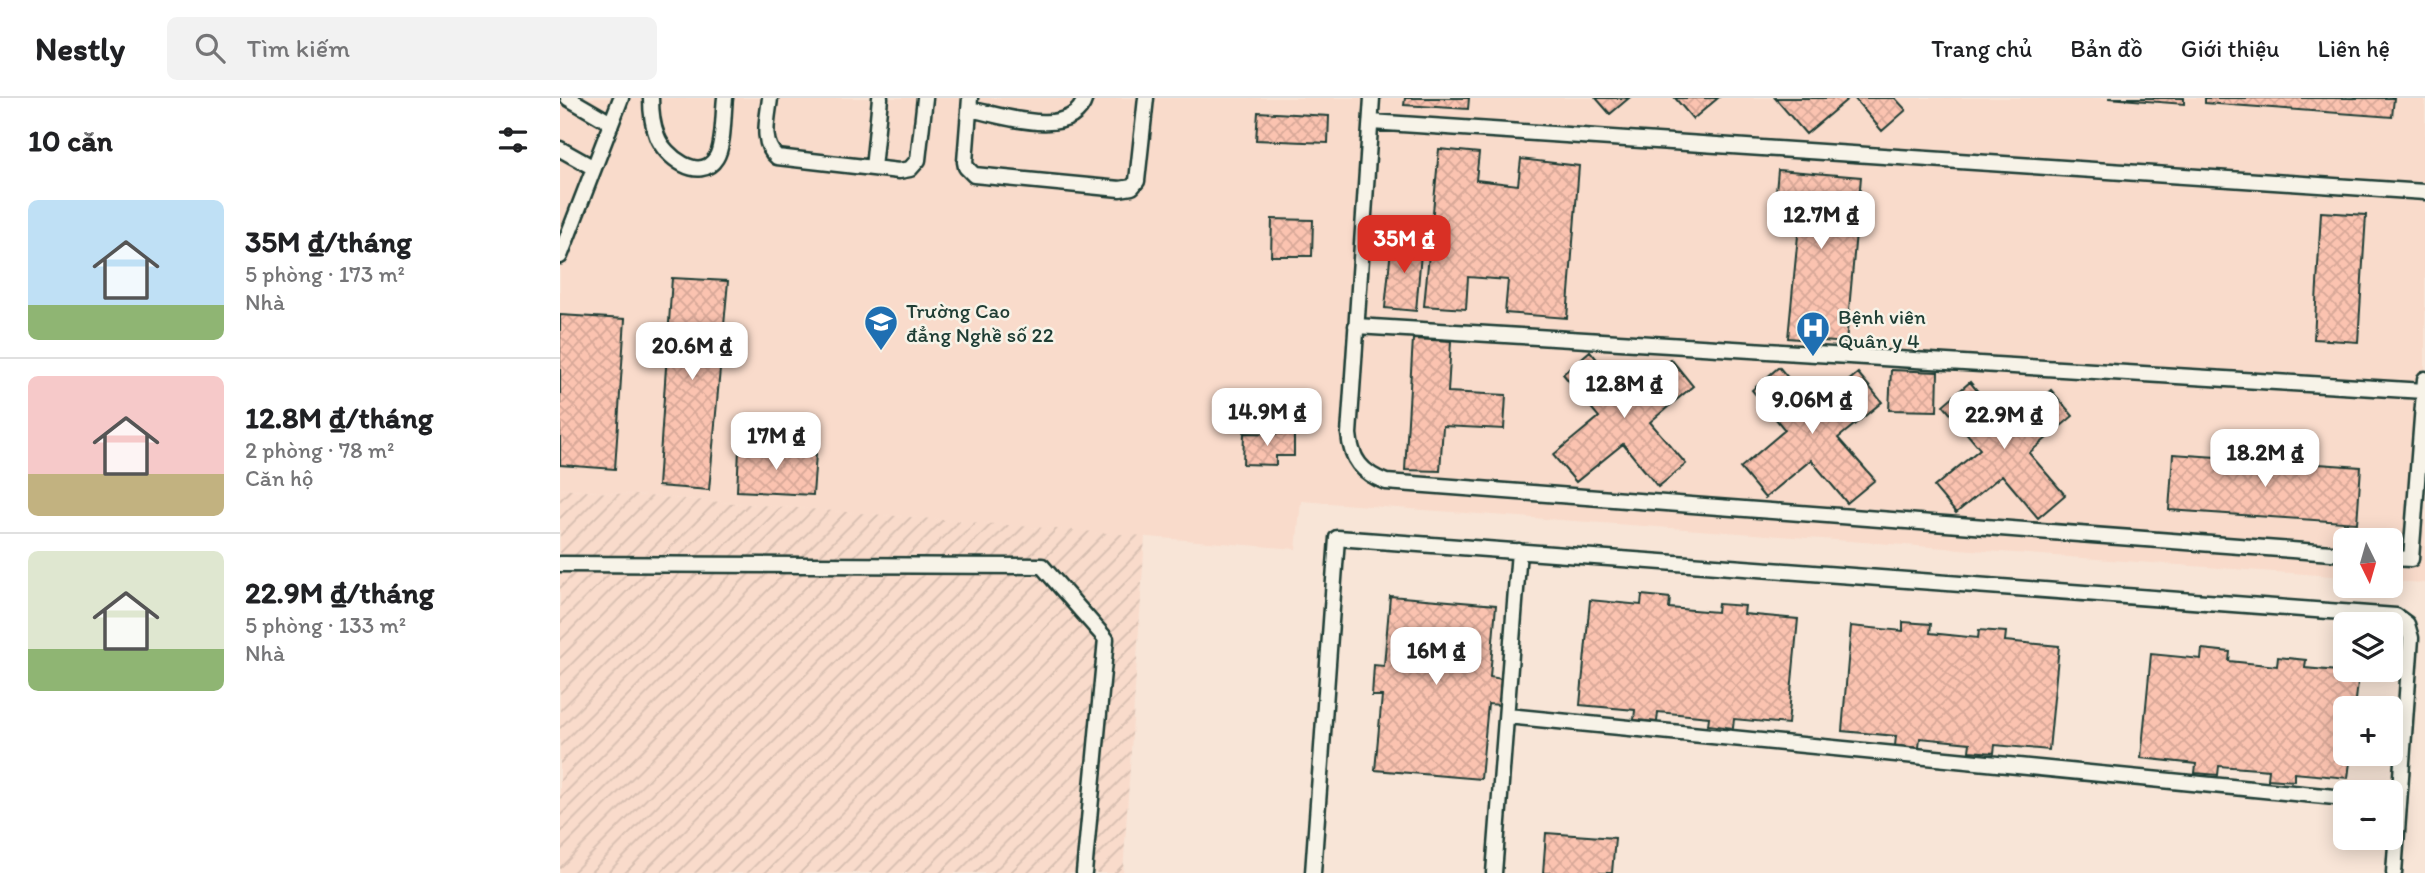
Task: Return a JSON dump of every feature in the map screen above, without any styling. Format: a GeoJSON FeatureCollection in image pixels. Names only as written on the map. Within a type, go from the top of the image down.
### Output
{"type":"FeatureCollection","features":[{"type":"Feature","properties":{"kind":"lane"},"geometry":{"type":"LineString","coordinates":[[568,98],[611,123]]}},
{"type":"Feature","properties":{"kind":"lane"},"geometry":{"type":"LineString","coordinates":[[560,256],[621,98]]}},
{"type":"Feature","properties":{"kind":"lane"},"geometry":{"type":"LineString","coordinates":[[651,98],[654,124],[663,148],[674,159],[694,168],[708,166],[717,157],[725,98]]}},
{"type":"Feature","properties":{"kind":"lane"},"geometry":{"type":"LineString","coordinates":[[770,98],[767,145],[778,157],[905,171],[915,166],[918,160],[925,98]]}},
{"type":"Feature","properties":{"kind":"lane"},"geometry":{"type":"LineString","coordinates":[[873,168],[880,98]]}},
{"type":"Feature","properties":{"kind":"lane"},"geometry":{"type":"LineString","coordinates":[[1085,98],[1077,113],[1057,123],[1040,122],[970,104],[965,162],[974,175],[1127,189],[1137,181],[1139,175],[1146,98]]}},
{"type":"Feature","properties":{"kind":"lane"},"geometry":{"type":"LineString","coordinates":[[1372,98],[1350,444],[1357,463],[1365,471],[1386,482],[2333,553]]}},
{"type":"Feature","properties":{"kind":"lane"},"geometry":{"type":"LineString","coordinates":[[1371,122],[2425,192]]}},
{"type":"Feature","properties":{"kind":"lane"},"geometry":{"type":"LineString","coordinates":[[560,149],[594,168]]}},
{"type":"Feature","properties":{"kind":"lane"},"geometry":{"type":"LineString","coordinates":[[1356,326],[2425,385],[2418,560]]}},
{"type":"Feature","properties":{"kind":"lane"},"geometry":{"type":"LineString","coordinates":[[1313,873],[1337,538],[2396,616],[2407,624],[2411,638],[2397,780]]}},
{"type":"Feature","properties":{"kind":"lane"},"geometry":{"type":"LineString","coordinates":[[1494,873],[1519,551]]}},
{"type":"Feature","properties":{"kind":"lane"},"geometry":{"type":"LineString","coordinates":[[560,564],[1042,566],[1106,639],[1084,873]]}},
{"type":"Feature","properties":{"kind":"lane"},"geometry":{"type":"LineString","coordinates":[[1507,716],[2333,796]]}},
{"type":"Feature","properties":{"kind":"lane"},"geometry":{"type":"LineString","coordinates":[[2394,850],[2394,873]]}},
{"type":"Feature","properties":{"kind":"shaded area","name":"Bệnh viên Quân y 4"},"geometry":{"type":"Polygon","coordinates":[[[560,98],[2425,98],[2425,583],[2403,582],[2403,528],[2333,528],[2333,576],[1301,501],[1296,549],[560,489],[560,98]]]}},
{"type":"Feature","properties":{"kind":"shaded area"},"geometry":{"type":"Polygon","coordinates":[[[560,489],[1145,536],[1123,873],[560,873],[560,489]]]}},
{"type":"Feature","properties":{"kind":"building"},"geometry":{"type":"Polygon","coordinates":[[[1405,98],[1469,98],[1468,109],[1404,105],[1405,98]]]}},
{"type":"Feature","properties":{"kind":"building"},"geometry":{"type":"Polygon","coordinates":[[[1596,98],[1629,98],[1610,114],[1596,98]]]}},
{"type":"Feature","properties":{"kind":"building"},"geometry":{"type":"Polygon","coordinates":[[[1675,98],[1718,98],[1693,119],[1675,98]]]}},
{"type":"Feature","properties":{"kind":"building"},"geometry":{"type":"Polygon","coordinates":[[[1775,98],[1849,98],[1806,134],[1775,98]]]}},
{"type":"Feature","properties":{"kind":"building"},"geometry":{"type":"Polygon","coordinates":[[[1854,98],[1895,98],[1906,110],[1882,131],[1854,98]]]}},
{"type":"Feature","properties":{"kind":"building"},"geometry":{"type":"Polygon","coordinates":[[[2108,98],[2184,98],[2184,104],[2108,98]]]}},
{"type":"Feature","properties":{"kind":"building"},"geometry":{"type":"Polygon","coordinates":[[[2205,98],[2394,98],[2392,117],[2205,103],[2205,98]]]}},
{"type":"Feature","properties":{"kind":"building"},"geometry":{"type":"Polygon","coordinates":[[[1258,112],[1329,116],[1328,143],[1256,140],[1258,112]]]}},
{"type":"Feature","properties":{"kind":"building"},"geometry":{"type":"Polygon","coordinates":[[[1439,149],[1479,153],[1476,180],[1518,185],[1521,159],[1579,166],[1567,318],[1505,313],[1508,280],[1468,277],[1466,309],[1424,306],[1439,149]]]}},
{"type":"Feature","properties":{"kind":"building"},"geometry":{"type":"Polygon","coordinates":[[[1778,170],[1861,177],[1846,343],[1788,338],[1800,215],[1774,213],[1778,170]]]}},
{"type":"Feature","properties":{"kind":"building"},"geometry":{"type":"Polygon","coordinates":[[[2321,212],[2366,215],[2358,342],[2314,339],[2321,212]]]}},
{"type":"Feature","properties":{"kind":"building"},"geometry":{"type":"Polygon","coordinates":[[[1272,219],[1313,220],[1312,256],[1271,256],[1272,219]]]}},
{"type":"Feature","properties":{"kind":"building"},"geometry":{"type":"Polygon","coordinates":[[[1392,239],[1422,242],[1416,311],[1385,308],[1392,239]]]}},
{"type":"Feature","properties":{"kind":"building"},"geometry":{"type":"Polygon","coordinates":[[[672,278],[728,281],[709,490],[658,486],[672,278]]]}},
{"type":"Feature","properties":{"kind":"building"},"geometry":{"type":"Polygon","coordinates":[[[560,315],[625,319],[615,469],[560,465],[560,315]]]}},
{"type":"Feature","properties":{"kind":"building"},"geometry":{"type":"Polygon","coordinates":[[[1413,339],[1451,341],[1448,392],[1506,395],[1504,429],[1443,426],[1440,471],[1405,470],[1413,339]]]}},
{"type":"Feature","properties":{"kind":"building"},"geometry":{"type":"Polygon","coordinates":[[[1590,351],[1627,396],[1671,359],[1693,386],[1650,422],[1686,464],[1658,487],[1623,444],[1576,482],[1553,455],[1599,417],[1563,374],[1590,351]]]}},
{"type":"Feature","properties":{"kind":"building"},"geometry":{"type":"Polygon","coordinates":[[[1779,367],[1814,409],[1858,373],[1882,402],[1838,438],[1875,480],[1847,503],[1811,460],[1765,498],[1740,468],[1785,430],[1752,390],[1779,367]]]}},
{"type":"Feature","properties":{"kind":"building"},"geometry":{"type":"Polygon","coordinates":[[[1891,370],[1938,372],[1937,411],[1889,410],[1891,370]]]}},
{"type":"Feature","properties":{"kind":"building"},"geometry":{"type":"Polygon","coordinates":[[[1970,382],[2007,427],[2051,390],[2073,416],[2029,453],[2065,495],[2038,518],[2002,475],[1956,513],[1934,487],[1980,449],[1943,405],[1970,382]]]}},
{"type":"Feature","properties":{"kind":"building"},"geometry":{"type":"Polygon","coordinates":[[[1244,433],[1294,434],[1294,456],[1276,456],[1276,465],[1243,464],[1244,433]]]}},
{"type":"Feature","properties":{"kind":"building"},"geometry":{"type":"Polygon","coordinates":[[[739,450],[816,454],[813,495],[737,491],[739,450]]]}},
{"type":"Feature","properties":{"kind":"building"},"geometry":{"type":"Polygon","coordinates":[[[2173,454],[2361,467],[2357,523],[2169,510],[2173,454]]]}},
{"type":"Feature","properties":{"kind":"building"},"geometry":{"type":"Polygon","coordinates":[[[1642,595],[1670,598],[1669,608],[1717,612],[1718,604],[1745,606],[1744,614],[1798,619],[1788,724],[1734,719],[1733,728],[1708,725],[1709,717],[1658,712],[1657,722],[1634,720],[1635,710],[1580,705],[1590,600],[1641,605],[1642,595]]]}},
{"type":"Feature","properties":{"kind":"building"},"geometry":{"type":"Polygon","coordinates":[[[1390,596],[1496,605],[1490,677],[1502,679],[1500,705],[1488,704],[1481,779],[1375,770],[1382,696],[1372,696],[1374,665],[1384,666],[1390,596]]]}},
{"type":"Feature","properties":{"kind":"building"},"geometry":{"type":"Polygon","coordinates":[[[1903,622],[1931,624],[1930,633],[1978,638],[1979,630],[2006,632],[2005,641],[2059,646],[2049,750],[1995,745],[1994,753],[1969,751],[1970,743],[1920,738],[1919,748],[1895,746],[1896,736],[1842,731],[1851,626],[1903,631],[1903,622]]]}},
{"type":"Feature","properties":{"kind":"building"},"geometry":{"type":"Polygon","coordinates":[[[2202,649],[2230,652],[2229,661],[2277,666],[2278,657],[2306,660],[2305,668],[2333,671],[2333,682],[2358,682],[2356,696],[2333,696],[2333,766],[2350,766],[2348,778],[2294,773],[2294,781],[2268,779],[2269,770],[2219,766],[2218,775],[2195,773],[2196,764],[2141,758],[2151,654],[2201,659],[2202,649]]]}},
{"type":"Feature","properties":{"kind":"building"},"geometry":{"type":"Polygon","coordinates":[[[1546,833],[1615,838],[1612,873],[1543,873],[1546,833]]]}},
{"type":"Feature","properties":{"kind":"place","name":"Trường Cao đẳng Nghề số 22"},"geometry":{"type":"Point","coordinates":[881,352]}},
{"type":"Feature","properties":{"kind":"place","name":"Bệnh viên Quân y 4"},"geometry":{"type":"Point","coordinates":[1813,358]}}]}
